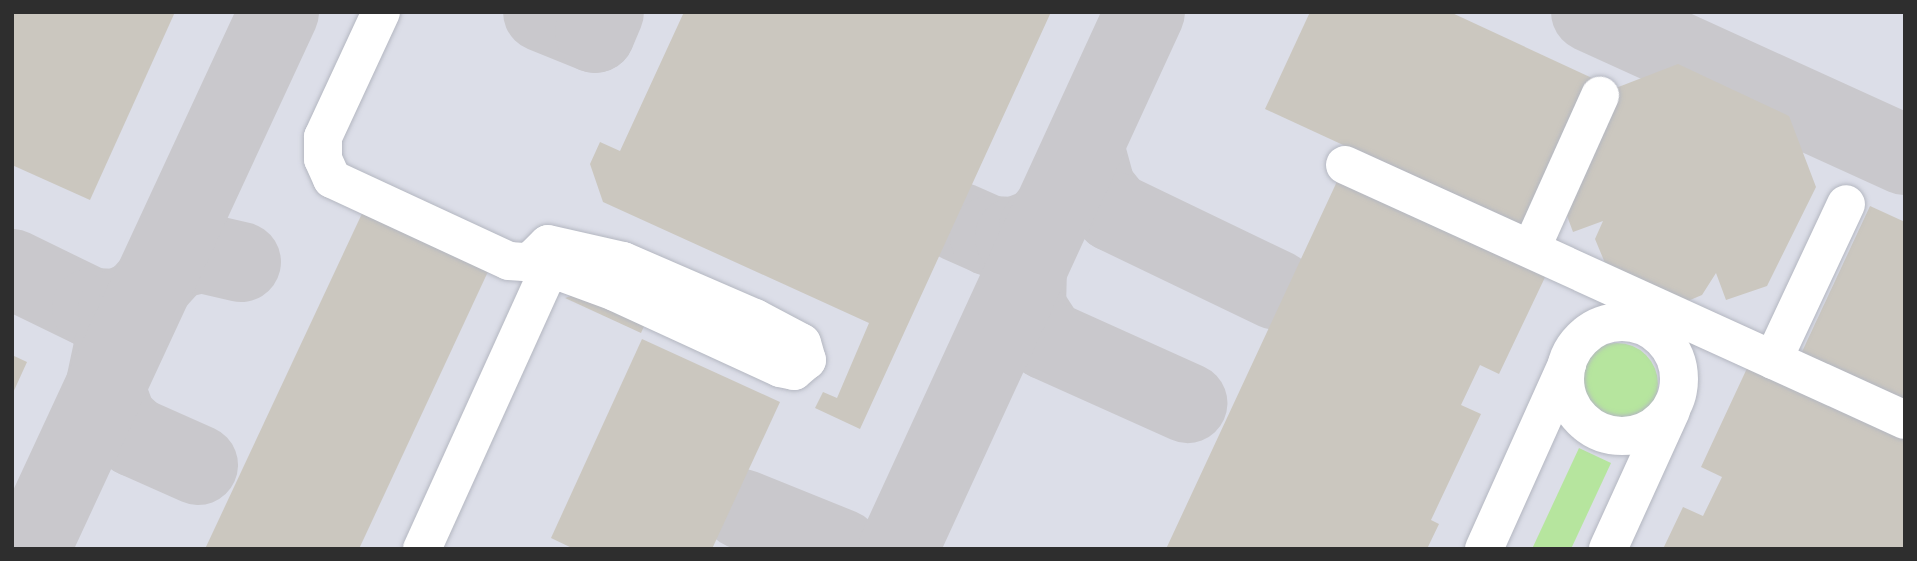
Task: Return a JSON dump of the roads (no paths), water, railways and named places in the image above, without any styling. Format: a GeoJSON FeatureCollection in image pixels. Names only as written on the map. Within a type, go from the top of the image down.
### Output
{"type":"FeatureCollection","features":[{"type":"Feature","properties":{"kind":"lane"},"geometry":{"type":"LineString","coordinates":[[381,12],[323,138],[323,159],[332,178],[509,261],[551,265],[623,261],[767,323],[802,343],[807,360],[794,370],[780,368],[551,265]]}},
{"type":"Feature","properties":{"kind":"lane"},"geometry":{"type":"LineString","coordinates":[[1544,254],[1600,96]]}},
{"type":"Feature","properties":{"kind":"lane"},"geometry":{"type":"LineString","coordinates":[[1345,165],[1905,420]]}},
{"type":"Feature","properties":{"kind":"lane"},"geometry":{"type":"LineString","coordinates":[[1769,358],[1846,204]]}},
{"type":"Feature","properties":{"kind":"lane"},"geometry":{"type":"LineString","coordinates":[[1544,254],[1570,270],[1587,299],[1565,382],[1567,398],[1574,412],[1623,454],[1632,487],[1628,503]]}},
{"type":"Feature","properties":{"kind":"lane"},"geometry":{"type":"LineString","coordinates":[[422,549],[551,265]]}},
{"type":"Feature","properties":{"kind":"lane"},"geometry":{"type":"LineString","coordinates":[[1483,549],[1578,341],[1608,284]]}},
{"type":"Feature","properties":{"kind":"lane"},"geometry":{"type":"LineString","coordinates":[[1578,341],[1605,325],[1647,327],[1672,349],[1683,389]]}},
{"type":"Feature","properties":{"kind":"lane"},"geometry":{"type":"LineString","coordinates":[[1608,549],[1712,332]]}},
{"type":"Feature","properties":{"kind":"lane"},"geometry":{"type":"LineString","coordinates":[[1524,456],[1549,433],[1565,427],[1621,436],[1645,432],[1669,413],[1700,366],[1730,351],[1769,358]]}}]}
